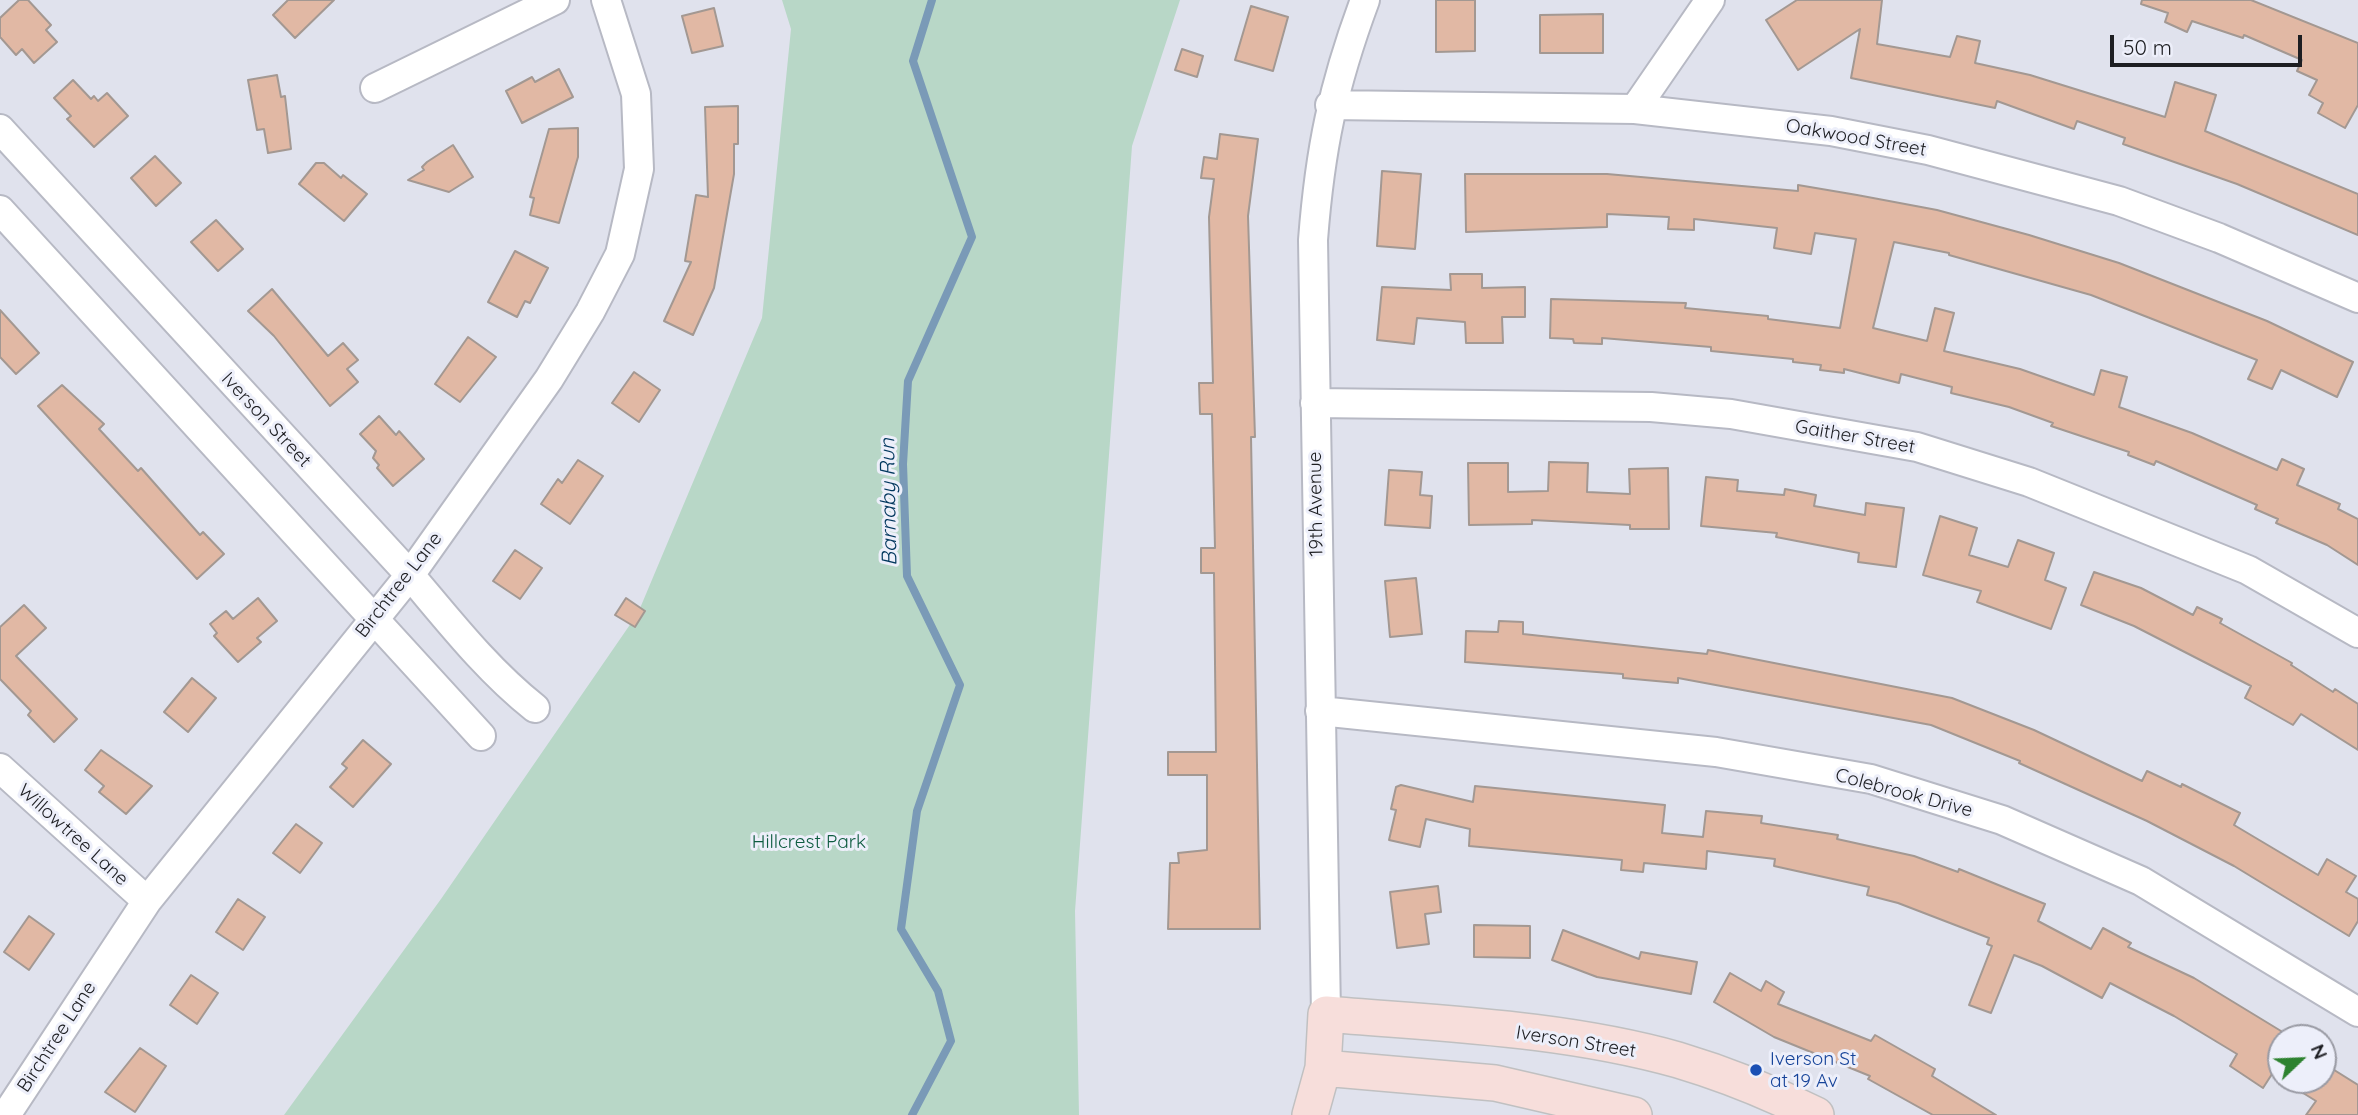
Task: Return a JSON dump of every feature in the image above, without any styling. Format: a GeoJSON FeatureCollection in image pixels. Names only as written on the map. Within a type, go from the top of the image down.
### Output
{"type":"FeatureCollection","features":[{"type":"Feature","properties":{"kind":"main road"},"geometry":{"type":"LineString","coordinates":[[1310,1115],[1322,1068],[1325,1014]]}},
{"type":"Feature","properties":{"kind":"main road","name":"Iverson Street"},"geometry":{"type":"LineString","coordinates":[[1325,1014],[1536,1033],[1612,1046],[1678,1060],[1744,1083],[1816,1115]]}},
{"type":"Feature","properties":{"kind":"main road"},"geometry":{"type":"LineString","coordinates":[[1322,1068],[1495,1083],[1634,1115]]}},
{"type":"Feature","properties":{"kind":"street"},"geometry":{"type":"LineString","coordinates":[[375,88],[555,0]]}},
{"type":"Feature","properties":{"kind":"street","name":"Birchtree Lane"},"geometry":{"type":"LineString","coordinates":[[6,1115],[146,901],[410,575],[549,379],[590,312],[620,254],[639,169],[639,123],[626,57],[606,0]]}},
{"type":"Feature","properties":{"kind":"street","name":"19th Avenue"},"geometry":{"type":"LineString","coordinates":[[1325,1014],[1312,240],[1319,166],[1330,105],[1365,0]]}},
{"type":"Feature","properties":{"kind":"street"},"geometry":{"type":"LineString","coordinates":[[1635,109],[1710,0]]}},
{"type":"Feature","properties":{"kind":"street","name":"Oakwood Street"},"geometry":{"type":"LineString","coordinates":[[1330,105],[1635,109],[1831,131],[1928,150],[2119,201],[2207,233],[2358,298]]}},
{"type":"Feature","properties":{"kind":"street","name":"Iverson Street"},"geometry":{"type":"LineString","coordinates":[[0,129],[410,575],[472,648],[514,691],[535,708]]}},
{"type":"Feature","properties":{"kind":"street"},"geometry":{"type":"LineString","coordinates":[[0,210],[481,736]]}},
{"type":"Feature","properties":{"kind":"street","name":"Gaither Street"},"geometry":{"type":"LineString","coordinates":[[1315,403],[1651,407],[1731,414],[1917,447],[2029,482],[2248,570],[2358,633]]}},
{"type":"Feature","properties":{"kind":"street","name":"Colebrook Drive"},"geometry":{"type":"LineString","coordinates":[[1320,711],[1716,751],[1871,779],[2002,820],[2141,881],[2358,1012]]}},
{"type":"Feature","properties":{"kind":"street","name":"Willowtree Lane"},"geometry":{"type":"LineString","coordinates":[[0,768],[146,901]]}},
{"type":"Feature","properties":{"kind":"green space","name":"Hillcrest Park"},"geometry":{"type":"Polygon","coordinates":[[[782,0],[1180,0],[1132,146],[1075,911],[1079,1115],[284,1115],[441,899],[638,613],[762,318],[791,29],[782,0]]]}},
{"type":"Feature","properties":{"kind":"building"},"geometry":{"type":"Polygon","coordinates":[[[19,0],[28,0],[51,25],[46,30],[57,42],[34,63],[22,49],[16,55],[0,37],[0,18],[19,0]]]}},
{"type":"Feature","properties":{"kind":"building"},"geometry":{"type":"Polygon","coordinates":[[[288,0],[334,0],[295,38],[273,15],[288,0]]]}},
{"type":"Feature","properties":{"kind":"building"},"geometry":{"type":"Polygon","coordinates":[[[1436,0],[1475,0],[1475,51],[1436,52],[1436,0]]]}},
{"type":"Feature","properties":{"kind":"building"},"geometry":{"type":"Polygon","coordinates":[[[1797,0],[1882,0],[1877,44],[1950,57],[1957,36],[1980,41],[1975,63],[2030,75],[2165,117],[2175,82],[2216,95],[2205,131],[2358,194],[2358,235],[2237,184],[2123,144],[2125,138],[2077,121],[2074,129],[1997,101],[1995,108],[1851,78],[1860,29],[1798,70],[1766,20],[1797,0]]]}},
{"type":"Feature","properties":{"kind":"building"},"geometry":{"type":"Polygon","coordinates":[[[2142,0],[2251,0],[2358,43],[2358,105],[2345,128],[2318,113],[2323,103],[2309,95],[2317,80],[2297,71],[2302,60],[2244,35],[2243,38],[2192,21],[2187,32],[2165,22],[2168,13],[2141,4],[2142,0]]]}},
{"type":"Feature","properties":{"kind":"building"},"geometry":{"type":"Polygon","coordinates":[[[1251,6],[1288,17],[1273,71],[1235,60],[1251,6]]]}},
{"type":"Feature","properties":{"kind":"building"},"geometry":{"type":"Polygon","coordinates":[[[714,8],[723,46],[692,53],[682,16],[714,8]]]}},
{"type":"Feature","properties":{"kind":"building"},"geometry":{"type":"Polygon","coordinates":[[[1603,14],[1603,53],[1540,53],[1540,15],[1603,14]]]}},
{"type":"Feature","properties":{"kind":"building"},"geometry":{"type":"Polygon","coordinates":[[[1182,49],[1203,56],[1197,77],[1175,70],[1182,49]]]}},
{"type":"Feature","properties":{"kind":"building"},"geometry":{"type":"Polygon","coordinates":[[[559,69],[573,97],[522,123],[506,91],[532,77],[535,82],[559,69]]]}},
{"type":"Feature","properties":{"kind":"building"},"geometry":{"type":"Polygon","coordinates":[[[277,75],[281,97],[285,96],[291,149],[268,153],[264,129],[257,130],[248,80],[277,75]]]}},
{"type":"Feature","properties":{"kind":"building"},"geometry":{"type":"Polygon","coordinates":[[[73,80],[91,99],[94,96],[98,101],[107,93],[128,116],[94,147],[67,119],[71,116],[54,98],[73,80]]]}},
{"type":"Feature","properties":{"kind":"building"},"geometry":{"type":"Polygon","coordinates":[[[738,106],[738,144],[734,144],[734,174],[714,288],[693,335],[664,321],[691,262],[685,261],[696,195],[708,197],[705,107],[738,106]]]}},
{"type":"Feature","properties":{"kind":"building"},"geometry":{"type":"Polygon","coordinates":[[[578,128],[578,157],[559,223],[530,215],[534,198],[530,197],[549,129],[578,128]]]}},
{"type":"Feature","properties":{"kind":"building"},"geometry":{"type":"Polygon","coordinates":[[[1220,134],[1258,139],[1248,216],[1255,437],[1251,437],[1260,929],[1168,929],[1170,863],[1179,863],[1178,853],[1207,850],[1207,775],[1168,775],[1168,752],[1216,752],[1214,573],[1201,573],[1201,548],[1215,548],[1212,414],[1200,414],[1199,383],[1213,383],[1209,217],[1214,179],[1201,178],[1204,157],[1217,159],[1220,134]]]}},
{"type":"Feature","properties":{"kind":"building"},"geometry":{"type":"Polygon","coordinates":[[[453,145],[473,177],[449,192],[408,180],[424,170],[422,167],[427,162],[453,145]]]}},
{"type":"Feature","properties":{"kind":"building"},"geometry":{"type":"Polygon","coordinates":[[[155,156],[181,183],[156,206],[131,178],[155,156]]]}},
{"type":"Feature","properties":{"kind":"building"},"geometry":{"type":"Polygon","coordinates":[[[316,163],[324,163],[341,178],[343,175],[367,194],[344,221],[299,184],[316,163]]]}},
{"type":"Feature","properties":{"kind":"building"},"geometry":{"type":"Polygon","coordinates":[[[1382,171],[1421,174],[1415,249],[1377,246],[1382,171]]]}},
{"type":"Feature","properties":{"kind":"building"},"geometry":{"type":"Polygon","coordinates":[[[1465,174],[1607,174],[1798,191],[1798,185],[1857,195],[1937,210],[2029,235],[2119,263],[2267,321],[2353,362],[2337,397],[2281,370],[2272,389],[2248,379],[2257,360],[2091,295],[1949,253],[1894,242],[1873,328],[1927,341],[1935,308],[1954,313],[1944,351],[2020,369],[2094,395],[2101,370],[2127,377],[2119,407],[2192,433],[2277,470],[2282,459],[2304,469],[2297,485],[2340,504],[2338,509],[2358,519],[2358,565],[2327,545],[2276,523],[2278,519],[2255,509],[2257,505],[2156,461],[2154,465],[2128,455],[2129,452],[2051,426],[2053,423],[2009,407],[1951,393],[1952,387],[1901,374],[1899,383],[1844,369],[1844,373],[1820,370],[1821,365],[1793,362],[1793,359],[1711,351],[1711,347],[1602,338],[1602,344],[1574,343],[1573,339],[1550,338],[1551,299],[1686,303],[1685,308],[1768,316],[1768,319],[1840,328],[1856,239],[1815,233],[1811,254],[1774,248],[1777,228],[1694,219],[1694,230],[1668,229],[1669,217],[1607,214],[1607,227],[1466,232],[1465,174]]]}},
{"type":"Feature","properties":{"kind":"building"},"geometry":{"type":"Polygon","coordinates":[[[216,220],[243,249],[218,271],[191,242],[216,220]]]}},
{"type":"Feature","properties":{"kind":"building"},"geometry":{"type":"Polygon","coordinates":[[[515,251],[548,268],[530,303],[525,301],[517,317],[488,302],[515,251]]]}},
{"type":"Feature","properties":{"kind":"building"},"geometry":{"type":"Polygon","coordinates":[[[1450,274],[1482,274],[1482,288],[1525,287],[1525,317],[1502,317],[1503,343],[1466,343],[1465,322],[1417,318],[1414,344],[1377,340],[1382,287],[1451,290],[1450,274]]]}},
{"type":"Feature","properties":{"kind":"building"},"geometry":{"type":"Polygon","coordinates":[[[272,289],[328,356],[343,343],[358,360],[347,369],[358,382],[330,406],[274,336],[248,311],[272,289]]]}},
{"type":"Feature","properties":{"kind":"building"},"geometry":{"type":"Polygon","coordinates":[[[0,310],[39,353],[16,374],[0,357],[0,310]]]}},
{"type":"Feature","properties":{"kind":"building"},"geometry":{"type":"Polygon","coordinates":[[[468,337],[496,357],[460,402],[435,384],[468,337]]]}},
{"type":"Feature","properties":{"kind":"building"},"geometry":{"type":"Polygon","coordinates":[[[634,372],[660,390],[639,422],[612,403],[634,372]]]}},
{"type":"Feature","properties":{"kind":"building"},"geometry":{"type":"Polygon","coordinates":[[[62,385],[104,424],[99,429],[138,471],[141,468],[200,535],[203,532],[224,554],[197,579],[38,406],[62,385]]]}},
{"type":"Feature","properties":{"kind":"building"},"geometry":{"type":"Polygon","coordinates":[[[379,416],[396,435],[399,431],[424,459],[393,486],[377,468],[379,465],[373,458],[376,451],[360,434],[379,416]]]}},
{"type":"Feature","properties":{"kind":"building"},"geometry":{"type":"Polygon","coordinates":[[[578,460],[603,476],[570,524],[541,504],[558,479],[562,483],[578,460]]]}},
{"type":"Feature","properties":{"kind":"building"},"geometry":{"type":"Polygon","coordinates":[[[1549,462],[1588,463],[1587,492],[1630,494],[1629,469],[1668,468],[1669,529],[1630,529],[1630,525],[1532,520],[1532,524],[1469,525],[1468,463],[1508,463],[1508,492],[1548,491],[1549,462]]]}},
{"type":"Feature","properties":{"kind":"building"},"geometry":{"type":"Polygon","coordinates":[[[1389,470],[1422,472],[1420,495],[1432,496],[1430,528],[1385,525],[1389,470]]]}},
{"type":"Feature","properties":{"kind":"building"},"geometry":{"type":"Polygon","coordinates":[[[1706,477],[1738,480],[1737,491],[1784,495],[1785,489],[1816,495],[1814,506],[1865,515],[1866,503],[1904,508],[1896,567],[1858,562],[1859,553],[1776,537],[1777,533],[1701,526],[1706,477]]]}},
{"type":"Feature","properties":{"kind":"building"},"geometry":{"type":"Polygon","coordinates":[[[1940,516],[1977,528],[1969,555],[2008,567],[2018,540],[2054,553],[2045,580],[2066,588],[2051,629],[1977,602],[1981,591],[1923,575],[1940,516]]]}},
{"type":"Feature","properties":{"kind":"building"},"geometry":{"type":"Polygon","coordinates":[[[515,550],[542,568],[520,599],[493,581],[515,550]]]}},
{"type":"Feature","properties":{"kind":"building"},"geometry":{"type":"Polygon","coordinates":[[[2094,572],[2141,588],[2193,615],[2197,607],[2222,619],[2220,623],[2292,663],[2291,665],[2333,692],[2335,689],[2358,704],[2358,750],[2301,714],[2293,725],[2245,698],[2251,686],[2134,626],[2081,605],[2094,572]]]}},
{"type":"Feature","properties":{"kind":"building"},"geometry":{"type":"Polygon","coordinates":[[[1416,578],[1422,634],[1390,637],[1385,581],[1416,578]]]}},
{"type":"Feature","properties":{"kind":"building"},"geometry":{"type":"Polygon","coordinates":[[[258,598],[277,621],[257,638],[261,642],[238,662],[214,636],[217,633],[210,624],[226,611],[233,619],[258,598]]]}},
{"type":"Feature","properties":{"kind":"building"},"geometry":{"type":"Polygon","coordinates":[[[626,598],[645,611],[635,627],[615,615],[626,598]]]}},
{"type":"Feature","properties":{"kind":"building"},"geometry":{"type":"Polygon","coordinates":[[[24,605],[46,628],[16,656],[77,719],[54,742],[28,715],[31,711],[0,679],[0,627],[24,605]]]}},
{"type":"Feature","properties":{"kind":"building"},"geometry":{"type":"Polygon","coordinates":[[[1499,621],[1523,622],[1523,634],[1707,654],[1708,650],[1952,698],[2034,730],[2142,781],[2147,771],[2181,787],[2182,784],[2240,813],[2234,825],[2318,875],[2327,859],[2356,876],[2346,892],[2358,899],[2358,921],[2349,936],[2234,866],[2147,821],[2019,763],[2020,761],[1931,725],[1678,678],[1678,683],[1623,678],[1623,674],[1465,662],[1466,631],[1498,632],[1499,621]]]}},
{"type":"Feature","properties":{"kind":"building"},"geometry":{"type":"Polygon","coordinates":[[[192,678],[216,698],[188,732],[164,712],[192,678]]]}},
{"type":"Feature","properties":{"kind":"building"},"geometry":{"type":"Polygon","coordinates":[[[363,740],[391,764],[353,807],[330,787],[347,768],[342,764],[363,740]]]}},
{"type":"Feature","properties":{"kind":"building"},"geometry":{"type":"Polygon","coordinates":[[[101,750],[152,786],[126,814],[99,792],[104,786],[85,770],[101,750]]]}},
{"type":"Feature","properties":{"kind":"building"},"geometry":{"type":"Polygon","coordinates":[[[1401,785],[1473,802],[1475,786],[1665,805],[1662,833],[1703,837],[1706,811],[1762,816],[1761,823],[1838,835],[1837,839],[1914,856],[1958,872],[1959,869],[2045,904],[2038,921],[2091,949],[2103,928],[2131,943],[2128,947],[2194,978],[2270,1024],[2267,1024],[2267,1082],[2263,1088],[2230,1066],[2237,1054],[2174,1016],[2110,983],[2102,998],[2042,966],[2014,955],[1991,1013],[1969,1005],[1992,946],[1987,944],[1989,938],[1898,903],[1867,895],[1869,887],[1774,866],[1775,859],[1707,851],[1706,869],[1644,863],[1643,872],[1621,870],[1622,860],[1469,846],[1470,829],[1426,819],[1420,847],[1389,840],[1396,810],[1391,809],[1396,787],[1401,785]]]}},
{"type":"Feature","properties":{"kind":"building"},"geometry":{"type":"Polygon","coordinates":[[[296,824],[322,843],[300,873],[273,853],[296,824]]]}},
{"type":"Feature","properties":{"kind":"building"},"geometry":{"type":"Polygon","coordinates":[[[1438,886],[1441,912],[1425,914],[1429,944],[1397,948],[1390,892],[1438,886]]]}},
{"type":"Feature","properties":{"kind":"building"},"geometry":{"type":"Polygon","coordinates":[[[238,899],[265,917],[243,950],[216,932],[238,899]]]}},
{"type":"Feature","properties":{"kind":"building"},"geometry":{"type":"Polygon","coordinates":[[[29,916],[54,934],[29,970],[4,952],[29,916]]]}},
{"type":"Feature","properties":{"kind":"building"},"geometry":{"type":"Polygon","coordinates":[[[1474,925],[1530,926],[1530,958],[1474,957],[1474,925]]]}},
{"type":"Feature","properties":{"kind":"building"},"geometry":{"type":"Polygon","coordinates":[[[1563,930],[1639,959],[1641,952],[1697,962],[1691,994],[1597,977],[1552,960],[1563,930]]]}},
{"type":"Feature","properties":{"kind":"building"},"geometry":{"type":"Polygon","coordinates":[[[1730,973],[1761,991],[1766,981],[1784,992],[1778,1004],[1871,1041],[1875,1035],[1935,1069],[1932,1076],[1996,1115],[1933,1115],[1868,1079],[1870,1076],[1774,1037],[1714,1002],[1730,973]]]}},
{"type":"Feature","properties":{"kind":"building"},"geometry":{"type":"Polygon","coordinates":[[[191,975],[218,993],[197,1024],[170,1005],[191,975]]]}},
{"type":"Feature","properties":{"kind":"building"},"geometry":{"type":"Polygon","coordinates":[[[140,1048],[166,1066],[135,1112],[105,1092],[140,1048]]]}},
{"type":"Feature","properties":{"kind":"building"},"geometry":{"type":"Polygon","coordinates":[[[2337,1072],[2358,1085],[2358,1115],[2306,1115],[2316,1101],[2305,1094],[2337,1094],[2337,1072]]]}},
{"type":"Feature","properties":{"kind":"waterway","name":"Barnaby Run"},"geometry":{"type":"LineString","coordinates":[[912,1115],[951,1041],[938,991],[901,929],[917,811],[960,685],[907,576],[903,464],[908,381],[972,237],[913,61],[932,0]]}},
{"type":"Feature","properties":{"kind":"place","name":"Iverson St at 19 Av"},"geometry":{"type":"Point","coordinates":[1756,1070]}}]}
